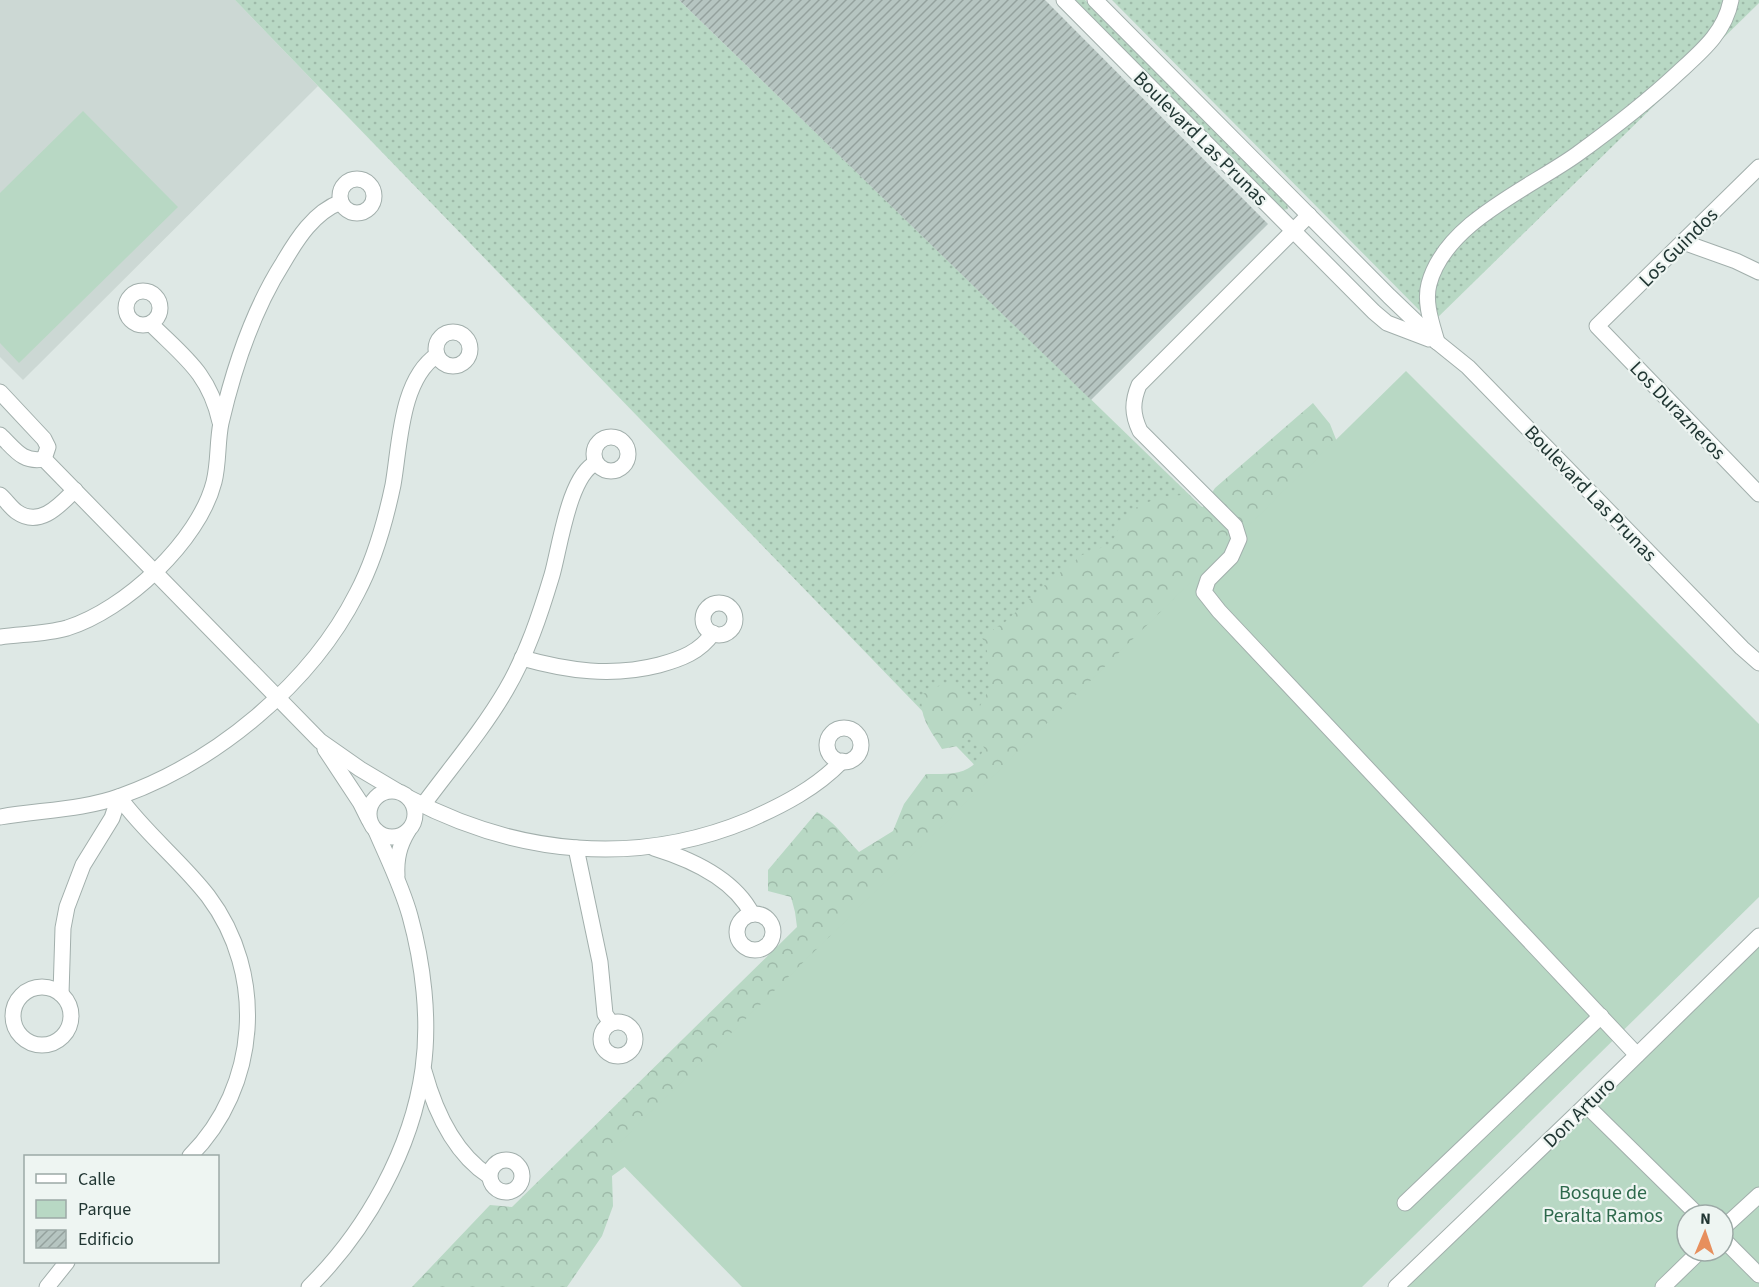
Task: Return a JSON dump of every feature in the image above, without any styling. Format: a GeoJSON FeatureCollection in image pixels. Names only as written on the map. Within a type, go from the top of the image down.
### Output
{"type":"FeatureCollection","features":[{"type":"Feature","properties":{"kind":"street","name":"Boulevard Las Prunas"},"geometry":{"type":"LineString","coordinates":[[1064,0],[1374,312],[1388,323],[1437,342]]}},
{"type":"Feature","properties":{"kind":"street","name":"Boulevard Las Prunas"},"geometry":{"type":"LineString","coordinates":[[1095,0],[1354,261],[1437,342],[1468,367],[1759,663]]}},
{"type":"Feature","properties":{"kind":"street"},"geometry":{"type":"LineString","coordinates":[[1437,342],[1428,306],[1429,285],[1443,253],[1452,242],[1483,216],[1575,156],[1647,102],[1709,45],[1720,29],[1729,7],[1718,0]]}},
{"type":"Feature","properties":{"kind":"street","name":"Los Guindos"},"geometry":{"type":"LineString","coordinates":[[1597,326],[1759,167]]}},
{"type":"Feature","properties":{"kind":"street"},"geometry":{"type":"LineString","coordinates":[[4,635],[44,633],[67,628],[114,606],[154,572],[187,534],[208,500],[218,464],[221,426],[240,355],[261,300],[307,228],[324,210],[341,201]]}},
{"type":"Feature","properties":{"kind":"street"},"geometry":{"type":"LineString","coordinates":[[1309,215],[1139,385],[1132,408],[1134,419],[1140,431],[1235,526],[1239,539],[1231,557],[1208,580],[1204,592],[1219,611],[1637,1054]]}},
{"type":"Feature","properties":{"kind":"street"},"geometry":{"type":"LineString","coordinates":[[1683,242],[1759,272]]}},
{"type":"Feature","properties":{"kind":"street"},"geometry":{"type":"LineString","coordinates":[[151,324],[196,368],[216,407],[221,426]]}},
{"type":"Feature","properties":{"kind":"street","name":"Los Durazneros"},"geometry":{"type":"LineString","coordinates":[[1597,326],[1759,494]]}},
{"type":"Feature","properties":{"kind":"street"},"geometry":{"type":"LineString","coordinates":[[0,817],[75,807],[119,797],[151,784],[185,766],[238,731],[278,697],[322,647],[357,594],[381,536],[407,404],[422,370],[437,355]]}},
{"type":"Feature","properties":{"kind":"street"},"geometry":{"type":"LineString","coordinates":[[1,395],[44,439],[48,447],[45,459]]}},
{"type":"Feature","properties":{"kind":"street"},"geometry":{"type":"LineString","coordinates":[[0,435],[24,458],[45,459]]}},
{"type":"Feature","properties":{"kind":"street"},"geometry":{"type":"LineString","coordinates":[[45,459],[320,741],[373,826],[410,916],[421,972],[424,1002],[423,1068],[417,1097],[402,1143],[380,1193],[351,1239],[309,1287]]}},
{"type":"Feature","properties":{"kind":"street"},"geometry":{"type":"LineString","coordinates":[[410,798],[477,734],[506,689],[522,658],[544,600],[574,493],[584,471],[596,463]]}},
{"type":"Feature","properties":{"kind":"street"},"geometry":{"type":"LineString","coordinates":[[0,495],[17,512],[25,516],[42,517],[59,506],[75,490]]}},
{"type":"Feature","properties":{"kind":"street"},"geometry":{"type":"LineString","coordinates":[[522,658],[566,669],[626,672],[687,656],[706,643],[713,633]]}},
{"type":"Feature","properties":{"kind":"street"},"geometry":{"type":"LineString","coordinates":[[1742,648],[1759,652]]}},
{"type":"Feature","properties":{"kind":"street"},"geometry":{"type":"LineString","coordinates":[[320,741],[360,769],[443,814],[495,833],[576,848],[651,847],[693,840],[724,830],[760,815],[808,789],[823,779],[842,761]]}},
{"type":"Feature","properties":{"kind":"street"},"geometry":{"type":"LineString","coordinates":[[410,798],[383,792],[376,795],[369,807],[373,826],[388,837],[402,835],[424,818],[443,814]]}},
{"type":"Feature","properties":{"kind":"street"},"geometry":{"type":"LineString","coordinates":[[61,994],[63,928],[67,907],[83,865],[112,818],[119,797]]}},
{"type":"Feature","properties":{"kind":"street"},"geometry":{"type":"LineString","coordinates":[[119,797],[132,816],[192,876],[208,897],[233,938],[244,975],[248,1014],[247,1039],[242,1063],[235,1086],[214,1127],[202,1145],[191,1155]]}},
{"type":"Feature","properties":{"kind":"street"},"geometry":{"type":"LineString","coordinates":[[397,882],[399,847],[410,828],[415,811],[410,798]]}},
{"type":"Feature","properties":{"kind":"street"},"geometry":{"type":"LineString","coordinates":[[651,847],[681,857],[717,878],[737,893],[752,914]]}},
{"type":"Feature","properties":{"kind":"street"},"geometry":{"type":"LineString","coordinates":[[576,848],[593,924],[605,1014],[611,1023]]}},
{"type":"Feature","properties":{"kind":"street","name":"Don Arturo"},"geometry":{"type":"LineString","coordinates":[[1396,1287],[1759,936]]}},
{"type":"Feature","properties":{"kind":"street"},"geometry":{"type":"LineString","coordinates":[[1405,1203],[1601,1016]]}},
{"type":"Feature","properties":{"kind":"street"},"geometry":{"type":"LineString","coordinates":[[423,1068],[432,1100],[454,1140],[464,1156],[489,1176]]}},
{"type":"Feature","properties":{"kind":"street"},"geometry":{"type":"LineString","coordinates":[[1586,1105],[1686,1203]]}},
{"type":"Feature","properties":{"kind":"street"},"geometry":{"type":"LineString","coordinates":[[1735,1217],[1759,1195]]}},
{"type":"Feature","properties":{"kind":"street"},"geometry":{"type":"LineString","coordinates":[[1735,1251],[1759,1275]]}},
{"type":"Feature","properties":{"kind":"street"},"geometry":{"type":"LineString","coordinates":[[47,1287],[66,1263]]}},
{"type":"Feature","properties":{"kind":"street"},"geometry":{"type":"LineString","coordinates":[[1663,1287],[1688,1263]]}},
{"type":"Feature","properties":{"kind":"shaded area"},"geometry":{"type":"Polygon","coordinates":[[[0,0],[235,0],[318,86],[23,380],[0,357],[0,0]]]}},
{"type":"Feature","properties":{"kind":"green space"},"geometry":{"type":"Polygon","coordinates":[[[235,0],[679,0],[1235,539],[989,780],[235,0]]]}},
{"type":"Feature","properties":{"kind":"green space"},"geometry":{"type":"Polygon","coordinates":[[[1074,0],[1085,0],[1287,204],[1288,209],[1283,210],[1074,0]]]}},
{"type":"Feature","properties":{"kind":"green space"},"geometry":{"type":"Polygon","coordinates":[[[1112,0],[1759,0],[1759,3],[1432,323],[1112,0]]]}},
{"type":"Feature","properties":{"kind":"green space"},"geometry":{"type":"Polygon","coordinates":[[[83,111],[178,207],[19,363],[0,343],[0,193],[83,111]]]}},
{"type":"Feature","properties":{"kind":"green space"},"geometry":{"type":"Polygon","coordinates":[[[1406,371],[1759,724],[1759,897],[1362,1287],[742,1287],[610,1152],[1406,371]]]}},
{"type":"Feature","properties":{"kind":"green space"},"geometry":{"type":"Polygon","coordinates":[[[1313,403],[1330,424],[1339,447],[647,1151],[612,1176],[613,1206],[602,1236],[567,1287],[412,1287],[490,1205],[512,1207],[797,927],[791,897],[768,891],[768,870],[817,812],[833,824],[859,852],[893,831],[904,804],[926,774],[953,773],[969,768],[975,763],[984,747],[972,737],[958,746],[942,749],[923,716],[923,694],[943,684],[961,685],[968,703],[980,706],[990,687],[987,651],[982,637],[1005,622],[1082,555],[1111,544],[1119,528],[1135,508],[1160,497],[1182,495],[1202,508],[1215,488],[1313,403]]]}},
{"type":"Feature","properties":{"kind":"green space","name":"Bosque de Peralta Ramos"},"geometry":{"type":"Polygon","coordinates":[[[1759,933],[1759,1287],[1396,1287],[1759,933]]]}},
{"type":"Feature","properties":{"kind":"building"},"geometry":{"type":"Polygon","coordinates":[[[679,0],[1045,0],[1268,224],[1091,400],[679,0]]]}}]}
